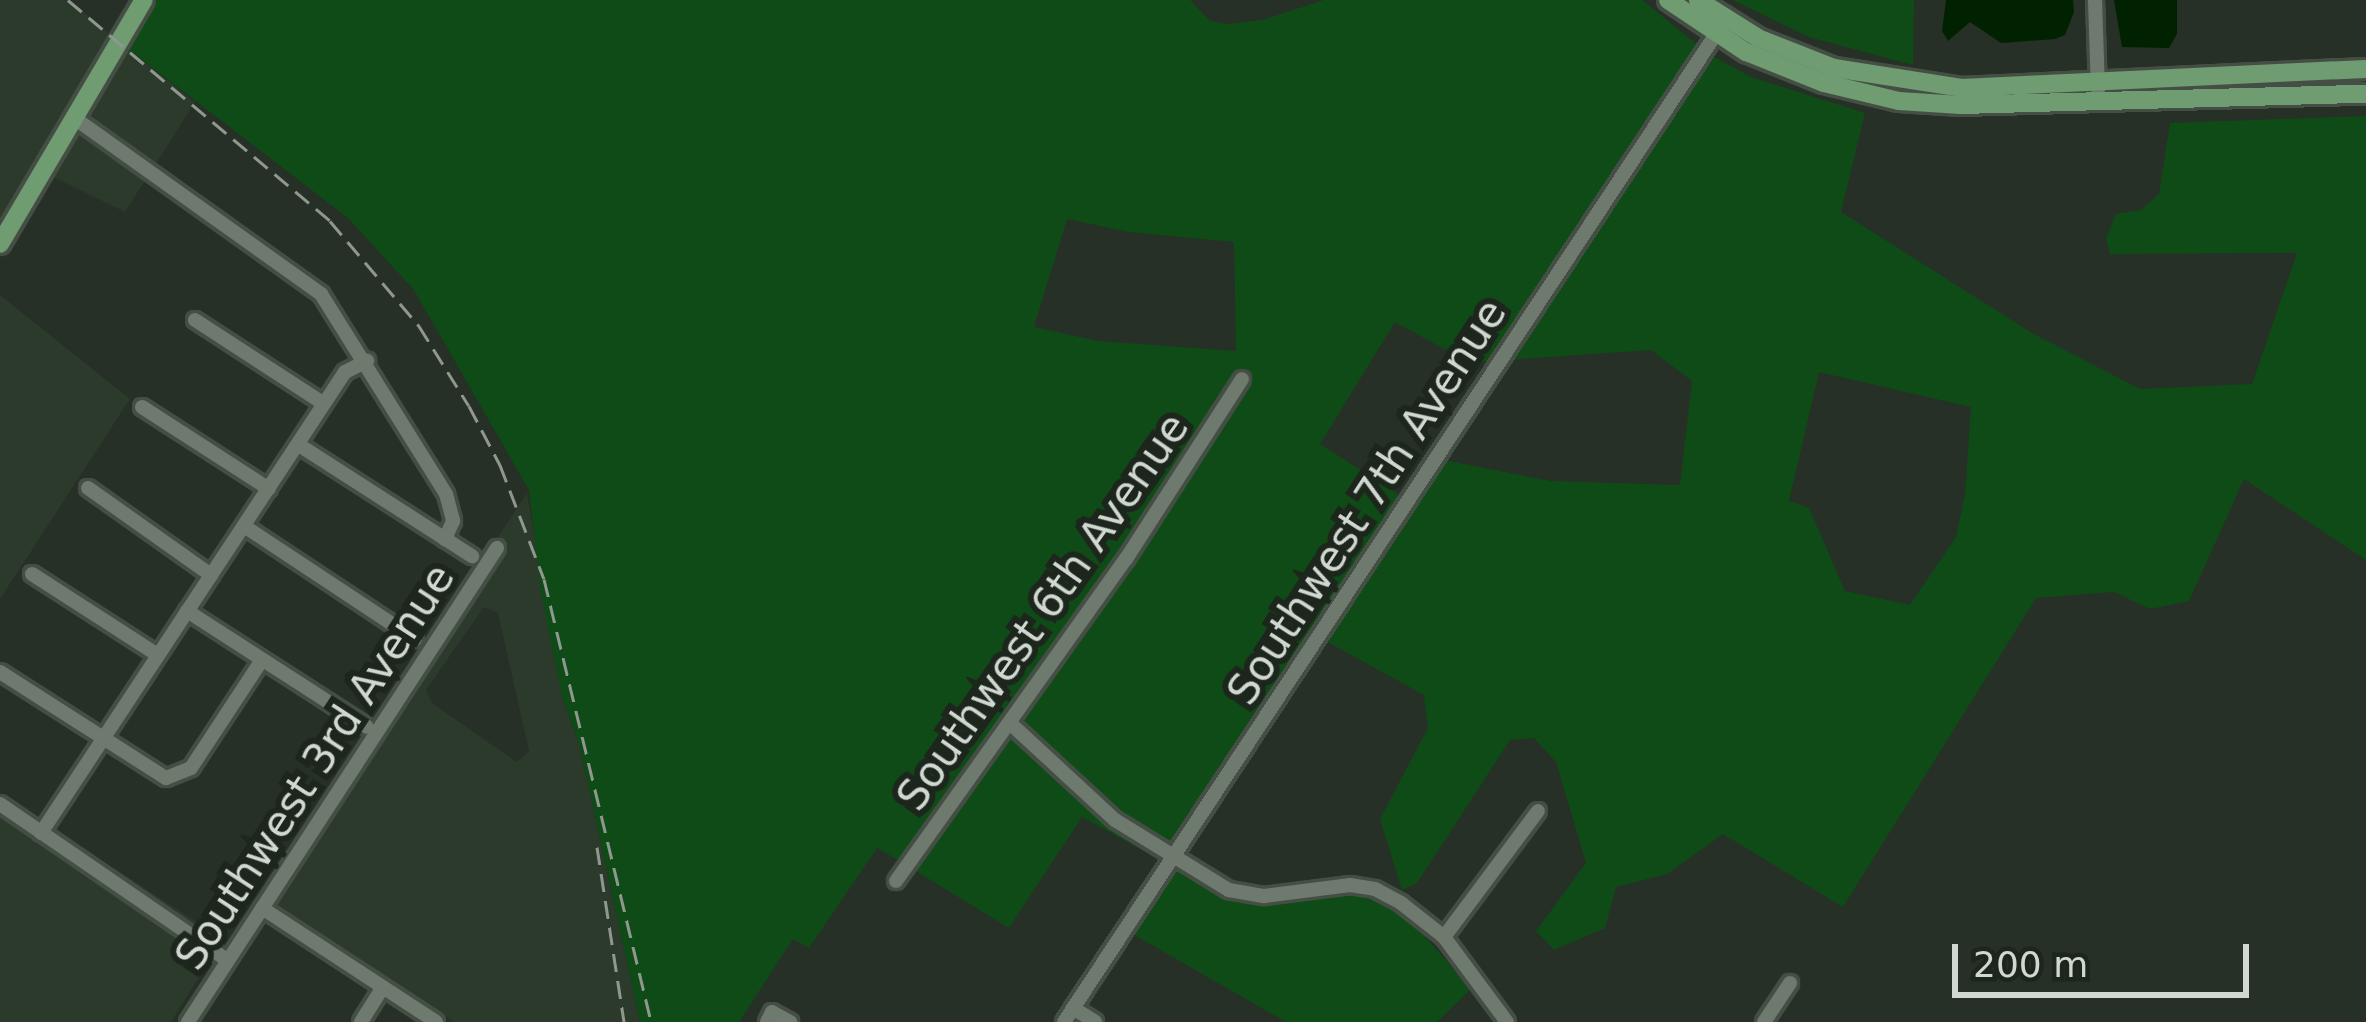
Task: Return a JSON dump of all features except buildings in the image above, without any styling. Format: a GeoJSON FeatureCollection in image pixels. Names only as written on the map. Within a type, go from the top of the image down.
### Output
{"type":"FeatureCollection","features":[{"type":"Feature","properties":{"kind":"main road"},"geometry":{"type":"LineString","coordinates":[[0,244],[144,0]]}},
{"type":"Feature","properties":{"kind":"main road"},"geometry":{"type":"LineString","coordinates":[[1668,0],[1720,27],[1877,79],[1961,88],[2366,94]]}},
{"type":"Feature","properties":{"kind":"main road"},"geometry":{"type":"LineString","coordinates":[[1698,0],[1720,27]]}},
{"type":"Feature","properties":{"kind":"main road"},"geometry":{"type":"LineString","coordinates":[[2098,92],[2366,69]]}},
{"type":"Feature","properties":{"kind":"street"},"geometry":{"type":"LineString","coordinates":[[2095,0],[2098,92]]}},
{"type":"Feature","properties":{"kind":"street","name":"Southwest 7th Avenue"},"geometry":{"type":"LineString","coordinates":[[1068,1015],[1720,27]]}},
{"type":"Feature","properties":{"kind":"street"},"geometry":{"type":"LineString","coordinates":[[73,117],[288,266],[335,310],[453,508],[445,538]]}},
{"type":"Feature","properties":{"kind":"street"},"geometry":{"type":"LineString","coordinates":[[195,320],[323,403]]}},
{"type":"Feature","properties":{"kind":"street"},"geometry":{"type":"LineString","coordinates":[[41,833],[323,403],[345,372],[367,361]]}},
{"type":"Feature","properties":{"kind":"street","name":"Southwest 6th Avenue"},"geometry":{"type":"LineString","coordinates":[[896,881],[1011,724],[1242,379]]}},
{"type":"Feature","properties":{"kind":"street"},"geometry":{"type":"LineString","coordinates":[[142,406],[269,489]]}},
{"type":"Feature","properties":{"kind":"street"},"geometry":{"type":"LineString","coordinates":[[299,445],[472,556]]}},
{"type":"Feature","properties":{"kind":"street"},"geometry":{"type":"LineString","coordinates":[[88,488],[211,575]]}},
{"type":"Feature","properties":{"kind":"street"},"geometry":{"type":"LineString","coordinates":[[244,526],[415,639]]}},
{"type":"Feature","properties":{"kind":"street","name":"Southwest 3rd Avenue"},"geometry":{"type":"LineString","coordinates":[[188,1022],[497,548]]}},
{"type":"Feature","properties":{"kind":"street"},"geometry":{"type":"LineString","coordinates":[[32,574],[156,654]]}},
{"type":"Feature","properties":{"kind":"street"},"geometry":{"type":"LineString","coordinates":[[187,610],[367,727]]}},
{"type":"Feature","properties":{"kind":"street"},"geometry":{"type":"LineString","coordinates":[[0,673],[166,778],[191,768],[262,660]]}},
{"type":"Feature","properties":{"kind":"street"},"geometry":{"type":"LineString","coordinates":[[1011,724],[1115,820],[1229,890],[1264,896],[1350,885],[1375,889],[1444,938],[1507,1022]]}},
{"type":"Feature","properties":{"kind":"street"},"geometry":{"type":"LineString","coordinates":[[0,805],[227,960]]}},
{"type":"Feature","properties":{"kind":"street"},"geometry":{"type":"LineString","coordinates":[[1444,938],[1538,811]]}},
{"type":"Feature","properties":{"kind":"street"},"geometry":{"type":"LineString","coordinates":[[262,908],[436,1022]]}},
{"type":"Feature","properties":{"kind":"street"},"geometry":{"type":"LineString","coordinates":[[1764,1022],[1790,983]]}},
{"type":"Feature","properties":{"kind":"street"},"geometry":{"type":"LineString","coordinates":[[361,1022],[383,988]]}},
{"type":"Feature","properties":{"kind":"street"},"geometry":{"type":"LineString","coordinates":[[1068,1015],[1095,1022]]}},
{"type":"Feature","properties":{"kind":"street"},"geometry":{"type":"LineString","coordinates":[[770,1017],[790,1022]]}},
{"type":"Feature","properties":{"kind":"shaded area"},"geometry":{"type":"Polygon","coordinates":[[[0,0],[70,0],[115,39],[0,234],[0,0]]]}},
{"type":"Feature","properties":{"kind":"shaded area"},"geometry":{"type":"Polygon","coordinates":[[[150,0],[1190,0],[1210,21],[1229,24],[1262,20],[1324,0],[1642,0],[1700,47],[1493,361],[1468,362],[1395,322],[1320,444],[1402,497],[1171,852],[1118,815],[1018,723],[1249,378],[1242,372],[1122,556],[903,863],[877,848],[809,948],[793,939],[739,1022],[640,1022],[580,747],[562,696],[541,593],[529,490],[414,290],[348,218],[123,45],[150,0]],[[1067,219],[1034,327],[1098,341],[1236,351],[1234,242],[1129,232],[1067,219]]]}},
{"type":"Feature","properties":{"kind":"shaded area"},"geometry":{"type":"Polygon","coordinates":[[[1733,0],[1914,0],[1913,65],[1809,37],[1733,0]]]}},
{"type":"Feature","properties":{"kind":"shaded area"},"geometry":{"type":"Polygon","coordinates":[[[1946,0],[2073,0],[2074,12],[2065,35],[2055,39],[2001,43],[1970,22],[1948,41],[1942,31],[1946,0]]]}},
{"type":"Feature","properties":{"kind":"shaded area"},"geometry":{"type":"Polygon","coordinates":[[[2114,0],[2177,0],[2177,34],[2169,48],[2122,47],[2114,0]]]}},
{"type":"Feature","properties":{"kind":"shaded area"},"geometry":{"type":"Polygon","coordinates":[[[123,45],[195,102],[125,212],[47,174],[123,45]]]}},
{"type":"Feature","properties":{"kind":"shaded area"},"geometry":{"type":"Polygon","coordinates":[[[1707,53],[1751,77],[1865,113],[1841,212],[2032,333],[2140,389],[2252,384],[2297,253],[2110,254],[2106,238],[2116,214],[2141,210],[2159,194],[2170,123],[2366,116],[2366,560],[2244,479],[2189,601],[2150,609],[2114,592],[2036,598],[1843,907],[1723,834],[1667,874],[1616,887],[1605,928],[1554,950],[1536,931],[1586,863],[1556,762],[1534,738],[1510,740],[1417,883],[1402,890],[1380,819],[1428,728],[1424,695],[1326,641],[1256,741],[1439,459],[1550,481],[1680,485],[1692,381],[1651,350],[1506,360],[1707,53]],[[1819,372],[1789,501],[1809,508],[1845,591],[1910,605],[1956,537],[1965,494],[1971,407],[1819,372]]]}},
{"type":"Feature","properties":{"kind":"shaded area"},"geometry":{"type":"Polygon","coordinates":[[[0,295],[130,399],[0,599],[0,295]]]}},
{"type":"Feature","properties":{"kind":"shaded area"},"geometry":{"type":"Polygon","coordinates":[[[527,493],[562,696],[580,747],[640,1022],[454,1022],[258,899],[527,493]],[[495,542],[307,850],[504,547],[495,542]],[[484,607],[426,690],[432,703],[517,762],[529,751],[498,613],[484,607]]]}},
{"type":"Feature","properties":{"kind":"shaded area"},"geometry":{"type":"Polygon","coordinates":[[[1011,732],[1111,824],[1164,862],[1082,817],[1009,928],[911,868],[1011,732]]]}},
{"type":"Feature","properties":{"kind":"shaded area"},"geometry":{"type":"Polygon","coordinates":[[[0,794],[223,939],[171,1022],[0,1022],[0,794]]]}},
{"type":"Feature","properties":{"kind":"shaded area"},"geometry":{"type":"Polygon","coordinates":[[[1173,867],[1240,899],[1317,892],[1368,894],[1413,923],[1471,989],[1437,1022],[1286,1022],[1131,933],[1173,867]]]}},
{"type":"Feature","properties":{"kind":"railway"},"geometry":{"type":"LineString","coordinates":[[68,0],[330,221],[419,326],[469,406],[500,465],[544,579],[651,1022]]}},
{"type":"Feature","properties":{"kind":"railway"},"geometry":{"type":"LineString","coordinates":[[597,847],[624,1022]]}}]}
